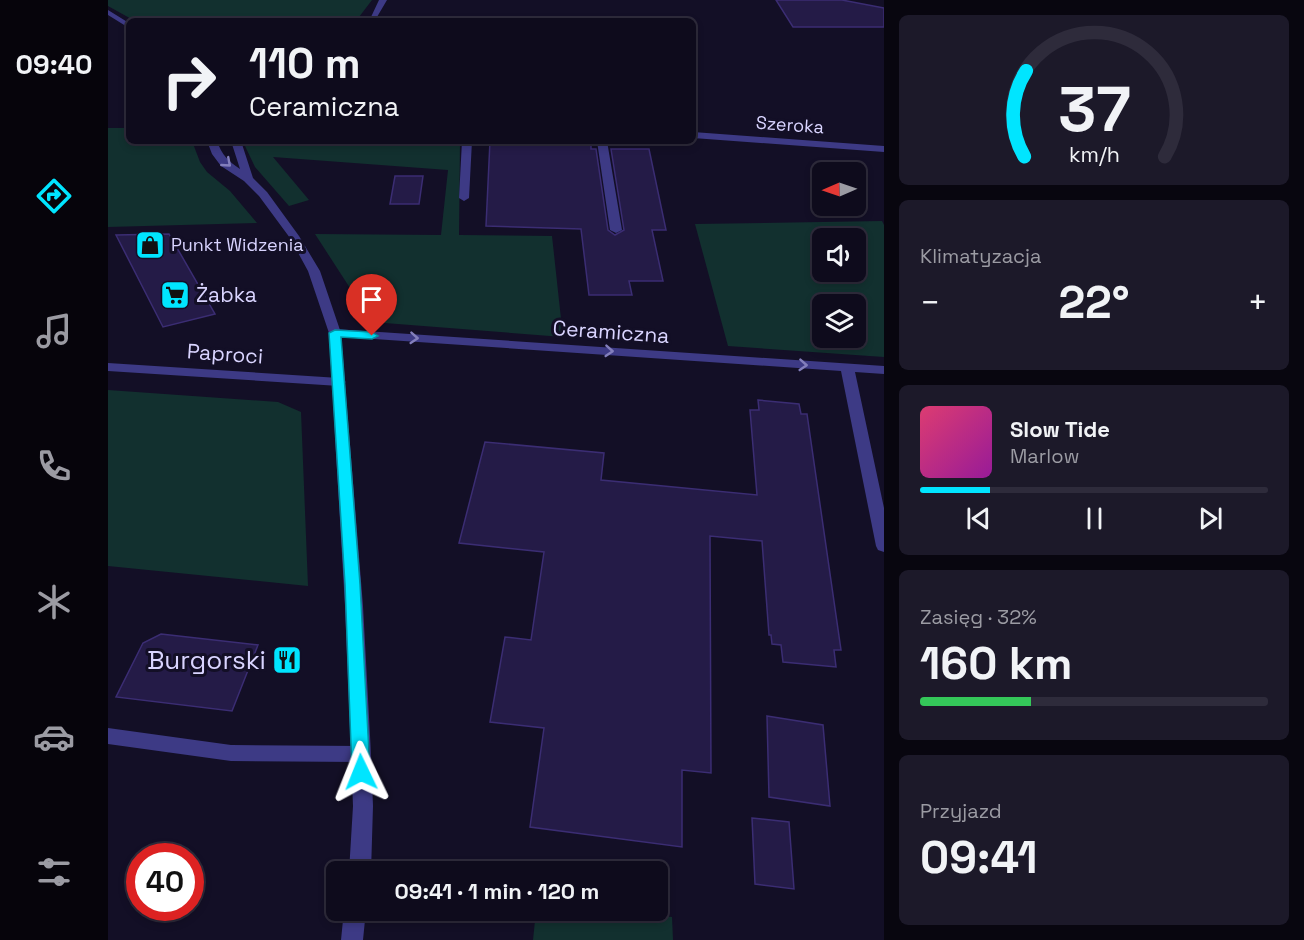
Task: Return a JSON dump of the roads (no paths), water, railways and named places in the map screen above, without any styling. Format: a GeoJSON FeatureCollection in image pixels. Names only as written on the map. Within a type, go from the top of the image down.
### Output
{"type":"FeatureCollection","features":[{"type":"Feature","properties":{"kind":"street"},"geometry":{"type":"LineString","coordinates":[[374,15],[383,0]]}},
{"type":"Feature","properties":{"kind":"street"},"geometry":{"type":"LineString","coordinates":[[108,12],[126,24]]}},
{"type":"Feature","properties":{"kind":"street","name":"Szeroka"},"geometry":{"type":"LineString","coordinates":[[696,135],[884,148]]}},
{"type":"Feature","properties":{"kind":"street"},"geometry":{"type":"LineString","coordinates":[[213,144],[225,164],[248,179],[263,194],[296,238],[314,271],[335,333],[361,754],[363,806],[360,861]]}},
{"type":"Feature","properties":{"kind":"street"},"geometry":{"type":"LineString","coordinates":[[237,144],[248,179]]}},
{"type":"Feature","properties":{"kind":"street"},"geometry":{"type":"LineString","coordinates":[[464,198],[467,144]]}},
{"type":"Feature","properties":{"kind":"street"},"geometry":{"type":"LineString","coordinates":[[602,144],[616,230]]}},
{"type":"Feature","properties":{"kind":"street","name":"Ceramiczna"},"geometry":{"type":"LineString","coordinates":[[335,333],[884,370]]}},
{"type":"Feature","properties":{"kind":"street","name":"Paproci"},"geometry":{"type":"LineString","coordinates":[[108,367],[339,382]]}},
{"type":"Feature","properties":{"kind":"street"},"geometry":{"type":"LineString","coordinates":[[847,368],[884,546]]}},
{"type":"Feature","properties":{"kind":"street"},"geometry":{"type":"LineString","coordinates":[[108,736],[231,753],[361,754]]}},
{"type":"Feature","properties":{"kind":"street"},"geometry":{"type":"LineString","coordinates":[[352,940],[354,921]]}},
{"type":"Feature","properties":{"kind":"place","name":"Punkt Widzenia"},"geometry":{"type":"Point","coordinates":[150,245]}},
{"type":"Feature","properties":{"kind":"place","name":"Żabka"},"geometry":{"type":"Point","coordinates":[175,295]}},
{"type":"Feature","properties":{"kind":"place","name":"Burgorski"},"geometry":{"type":"Point","coordinates":[287,660]}}]}
